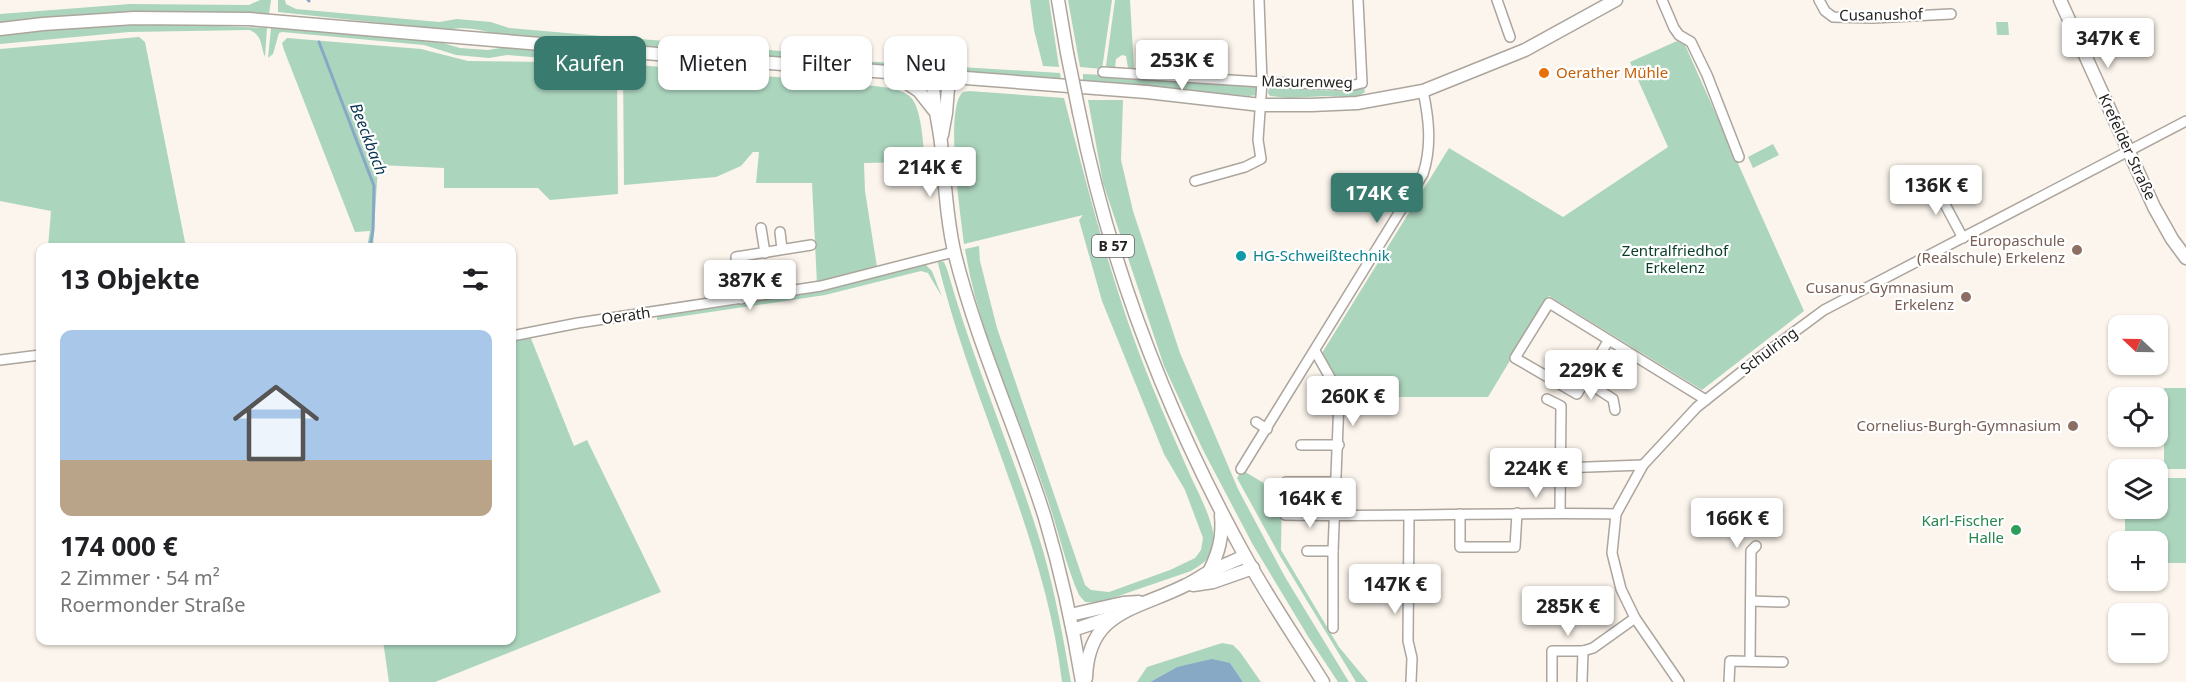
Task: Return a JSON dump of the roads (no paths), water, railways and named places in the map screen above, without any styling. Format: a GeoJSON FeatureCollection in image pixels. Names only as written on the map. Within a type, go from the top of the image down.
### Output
{"type":"FeatureCollection","features":[{"type":"Feature","properties":{"kind":"main road","name":"B 57"},"geometry":{"type":"LineString","coordinates":[[1058,0],[1078,112],[1101,206],[1127,291],[1158,377],[1195,460],[1245,556],[1323,682]]}},
{"type":"Feature","properties":{"kind":"main road"},"geometry":{"type":"LineString","coordinates":[[967,77],[1147,92],[1261,105],[1357,103],[1423,91],[1526,50],[1616,0]]}},
{"type":"Feature","properties":{"kind":"main road","name":"Krefelder Straße"},"geometry":{"type":"LineString","coordinates":[[2060,0],[2163,223],[2186,258]]}},
{"type":"Feature","properties":{"kind":"main road"},"geometry":{"type":"LineString","coordinates":[[0,29],[134,18],[249,19],[884,72]]}},
{"type":"Feature","properties":{"kind":"main road"},"geometry":{"type":"LineString","coordinates":[[917,90],[934,110]]}},
{"type":"Feature","properties":{"kind":"main road"},"geometry":{"type":"LineString","coordinates":[[933,90],[934,110],[941,141],[945,193],[954,252],[985,356],[1044,516],[1059,568],[1084,682]]}},
{"type":"Feature","properties":{"kind":"main road"},"geometry":{"type":"LineString","coordinates":[[941,141],[948,90]]}},
{"type":"Feature","properties":{"kind":"main road","name":"B 57"},"geometry":{"type":"LineString","coordinates":[[1209,572],[1218,556],[1221,543],[1220,508]]}},
{"type":"Feature","properties":{"kind":"main road"},"geometry":{"type":"LineString","coordinates":[[1084,682],[1093,640],[1106,625],[1142,602],[1186,586],[1209,572],[1245,556]]}},
{"type":"Feature","properties":{"kind":"main road"},"geometry":{"type":"LineString","coordinates":[[1186,586],[1213,582],[1252,568]]}},
{"type":"Feature","properties":{"kind":"main road"},"geometry":{"type":"LineString","coordinates":[[1070,615],[1123,603],[1142,602]]}},
{"type":"Feature","properties":{"kind":"main road"},"geometry":{"type":"LineString","coordinates":[[1073,630],[1121,614]]}},
{"type":"Feature","properties":{"kind":"street"},"geometry":{"type":"LineString","coordinates":[[1195,181],[1245,167],[1261,159],[1258,140],[1262,82],[1258,0]]}},
{"type":"Feature","properties":{"kind":"street","name":"Masurenweg"},"geometry":{"type":"LineString","coordinates":[[1103,72],[1262,82],[1354,85],[1362,83],[1358,0]]}},
{"type":"Feature","properties":{"kind":"street"},"geometry":{"type":"LineString","coordinates":[[1497,0],[1510,37]]}},
{"type":"Feature","properties":{"kind":"street"},"geometry":{"type":"LineString","coordinates":[[1662,0],[1674,28],[1679,35],[1691,42],[1707,75],[1739,157]]}},
{"type":"Feature","properties":{"kind":"street","name":"Cusanushof"},"geometry":{"type":"LineString","coordinates":[[1819,0],[1825,11],[1833,17],[1873,18],[1951,14]]}},
{"type":"Feature","properties":{"kind":"street"},"geometry":{"type":"LineString","coordinates":[[1241,469],[1423,174],[1430,145],[1423,91]]}},
{"type":"Feature","properties":{"kind":"street","name":"Schulring"},"geometry":{"type":"LineString","coordinates":[[1679,682],[1635,618],[1621,589],[1612,553],[1616,514],[1643,465],[1706,400],[1824,310],[2186,122]]}},
{"type":"Feature","properties":{"kind":"street"},"geometry":{"type":"LineString","coordinates":[[1933,182],[1963,238]]}},
{"type":"Feature","properties":{"kind":"street"},"geometry":{"type":"LineString","coordinates":[[761,228],[765,253]]}},
{"type":"Feature","properties":{"kind":"street"},"geometry":{"type":"LineString","coordinates":[[780,232],[782,249]]}},
{"type":"Feature","properties":{"kind":"street"},"geometry":{"type":"LineString","coordinates":[[741,299],[736,257],[811,245]]}},
{"type":"Feature","properties":{"kind":"street","name":"Oerath"},"geometry":{"type":"LineString","coordinates":[[516,335],[578,323],[822,286],[954,252]]}},
{"type":"Feature","properties":{"kind":"street"},"geometry":{"type":"LineString","coordinates":[[1608,340],[1577,394],[1515,358],[1549,303],[1706,400]]}},
{"type":"Feature","properties":{"kind":"street"},"geometry":{"type":"LineString","coordinates":[[1315,351],[1336,388],[1340,400],[1333,551],[1333,628]]}},
{"type":"Feature","properties":{"kind":"street"},"geometry":{"type":"LineString","coordinates":[[0,360],[36,356]]}},
{"type":"Feature","properties":{"kind":"street"},"geometry":{"type":"LineString","coordinates":[[1585,381],[1613,399],[1615,410]]}},
{"type":"Feature","properties":{"kind":"street"},"geometry":{"type":"LineString","coordinates":[[1547,399],[1561,406],[1560,513]]}},
{"type":"Feature","properties":{"kind":"street"},"geometry":{"type":"LineString","coordinates":[[1256,422],[1267,429]]}},
{"type":"Feature","properties":{"kind":"street"},"geometry":{"type":"LineString","coordinates":[[1301,445],[1339,445]]}},
{"type":"Feature","properties":{"kind":"street"},"geometry":{"type":"LineString","coordinates":[[1561,468],[1643,465]]}},
{"type":"Feature","properties":{"kind":"street"},"geometry":{"type":"LineString","coordinates":[[1286,482],[1336,482]]}},
{"type":"Feature","properties":{"kind":"street"},"geometry":{"type":"LineString","coordinates":[[1460,514],[1460,548],[1515,547],[1517,513]]}},
{"type":"Feature","properties":{"kind":"street"},"geometry":{"type":"LineString","coordinates":[[1285,515],[1616,514]]}},
{"type":"Feature","properties":{"kind":"street"},"geometry":{"type":"LineString","coordinates":[[1408,516],[1408,641],[1412,658],[1411,682]]}},
{"type":"Feature","properties":{"kind":"street"},"geometry":{"type":"LineString","coordinates":[[1750,661],[1751,551],[1756,546]]}},
{"type":"Feature","properties":{"kind":"street"},"geometry":{"type":"LineString","coordinates":[[1307,551],[1333,551]]}},
{"type":"Feature","properties":{"kind":"street"},"geometry":{"type":"LineString","coordinates":[[1751,601],[1784,602]]}},
{"type":"Feature","properties":{"kind":"street"},"geometry":{"type":"LineString","coordinates":[[1552,682],[1552,651],[1583,651],[1601,644],[1635,618]]}},
{"type":"Feature","properties":{"kind":"street"},"geometry":{"type":"LineString","coordinates":[[1582,682],[1583,651]]}},
{"type":"Feature","properties":{"kind":"street"},"geometry":{"type":"LineString","coordinates":[[1730,682],[1730,661],[1783,662]]}},
{"type":"Feature","properties":{"kind":"water"},"geometry":{"type":"Polygon","coordinates":[[[1212,659],[1230,663],[1243,682],[1150,682],[1177,667],[1212,659]]]}},
{"type":"Feature","properties":{"kind":"waterway","name":"Beeckbach"},"geometry":{"type":"LineString","coordinates":[[319,42],[374,186],[371,243]]}},
{"type":"Feature","properties":{"kind":"place","name":"Oerather Mühle"},"geometry":{"type":"Point","coordinates":[1544,73]}},
{"type":"Feature","properties":{"kind":"place","name":"Europaschule (Realschule) Erkelenz"},"geometry":{"type":"Point","coordinates":[2077,250]}},
{"type":"Feature","properties":{"kind":"place","name":"HG-Schweißtechnik"},"geometry":{"type":"Point","coordinates":[1241,256]}},
{"type":"Feature","properties":{"kind":"place","name":"Cusanus Gymnasium Erkelenz"},"geometry":{"type":"Point","coordinates":[1966,297]}},
{"type":"Feature","properties":{"kind":"place","name":"Cornelius-Burgh-Gymnasium"},"geometry":{"type":"Point","coordinates":[2073,426]}},
{"type":"Feature","properties":{"kind":"place","name":"Karl-Fischer Halle"},"geometry":{"type":"Point","coordinates":[2016,530]}},
{"type":"Feature","properties":{"kind":"park label","name":"Zentralfriedhof Erkelenz"},"geometry":{"type":"Point","coordinates":[1675,260]}}]}
